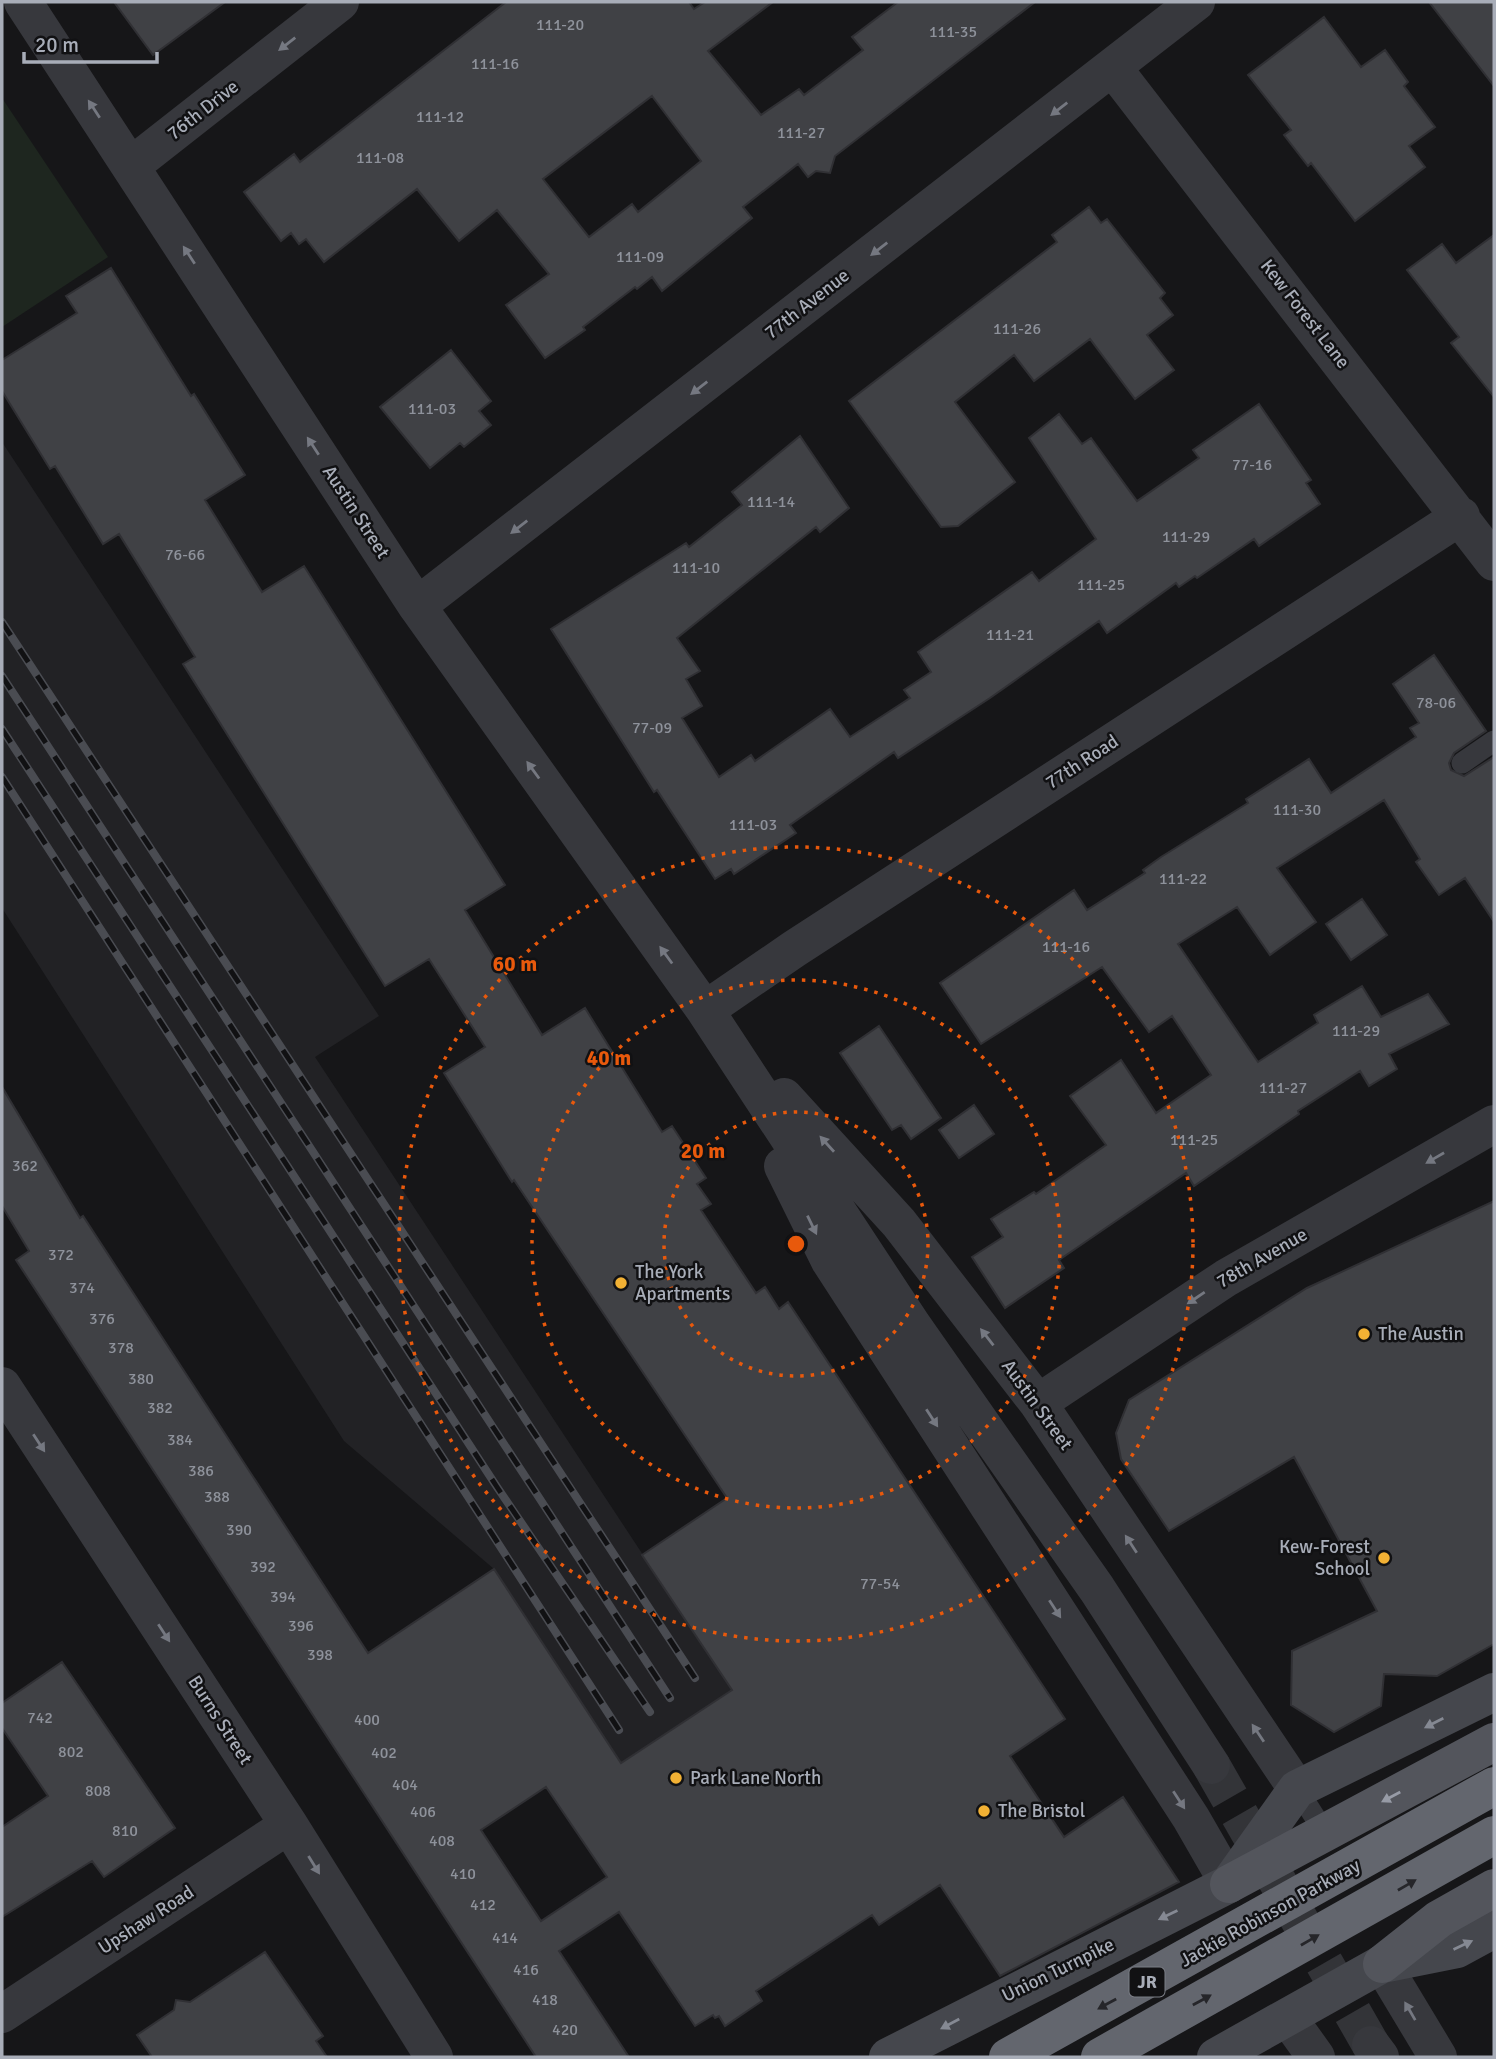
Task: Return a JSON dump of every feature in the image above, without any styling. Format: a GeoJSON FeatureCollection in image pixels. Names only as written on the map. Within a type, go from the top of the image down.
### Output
{"type":"FeatureCollection","features":[{"type":"Feature","properties":{"kind":"highway","name":"Jackie Robinson Parkway"},"geometry":{"type":"LineString","coordinates":[[1008,2057],[1494,1786]]}},
{"type":"Feature","properties":{"kind":"highway","name":"JR"},"geometry":{"type":"LineString","coordinates":[[1100,2057],[1494,1835]]}},
{"type":"Feature","properties":{"kind":"main road","name":"Union Turnpike"},"geometry":{"type":"LineString","coordinates":[[1229,1885],[1297,1789],[1494,1692]]}},
{"type":"Feature","properties":{"kind":"main road","name":"Union Turnpike"},"geometry":{"type":"LineString","coordinates":[[888,2057],[1229,1885],[1494,1742]]}},
{"type":"Feature","properties":{"kind":"main road"},"geometry":{"type":"LineString","coordinates":[[1216,2057],[1382,1964],[1438,1919],[1494,1888]]}},
{"type":"Feature","properties":{"kind":"main road"},"geometry":{"type":"LineString","coordinates":[[1382,1964],[1457,1949],[1494,1929]]}},
{"type":"Feature","properties":{"kind":"street","name":"Austin Street"},"geometry":{"type":"LineString","coordinates":[[23,2],[417,606],[705,1010],[912,1325],[1097,1589],[1211,1765]]}},
{"type":"Feature","properties":{"kind":"street","name":"76th Drive"},"geometry":{"type":"LineString","coordinates":[[131,166],[340,2]]}},
{"type":"Feature","properties":{"kind":"street","name":"77th Avenue"},"geometry":{"type":"LineString","coordinates":[[417,606],[1113,68],[1190,4]]}},
{"type":"Feature","properties":{"kind":"street","name":"Kew Forest Lane"},"geometry":{"type":"LineString","coordinates":[[1113,68],[1494,562]]}},
{"type":"Feature","properties":{"kind":"street","name":"77th Road"},"geometry":{"type":"LineString","coordinates":[[705,1010],[794,949],[1461,516]]}},
{"type":"Feature","properties":{"kind":"street","name":"Austin Street"},"geometry":{"type":"LineString","coordinates":[[705,1010],[899,1223],[1038,1403],[1297,1789]]}},
{"type":"Feature","properties":{"kind":"street","name":"Austin Street"},"geometry":{"type":"LineString","coordinates":[[705,1010],[830,1261],[1191,1818],[1229,1885]]}},
{"type":"Feature","properties":{"kind":"street","name":"78th Avenue"},"geometry":{"type":"LineString","coordinates":[[1038,1403],[1226,1278],[1494,1124]]}},
{"type":"Feature","properties":{"kind":"street","name":"Burns Street"},"geometry":{"type":"LineString","coordinates":[[2,1386],[289,1825],[434,2057]]}},
{"type":"Feature","properties":{"kind":"street","name":"Upshaw Road"},"geometry":{"type":"LineString","coordinates":[[2,2014],[289,1825]]}},
{"type":"Feature","properties":{"kind":"street"},"geometry":{"type":"LineString","coordinates":[[1382,1964],[1438,2057]]}},
{"type":"Feature","properties":{"kind":"street"},"geometry":{"type":"LineString","coordinates":[[1288,2018],[1316,2057]]}},
{"type":"Feature","properties":{"kind":"lane"},"geometry":{"type":"LineString","coordinates":[[1462,763],[1494,741]]}},
{"type":"Feature","properties":{"kind":"lane","name":"Austin Street"},"geometry":{"type":"LineString","coordinates":[[1297,1789],[1325,1833]]}},
{"type":"Feature","properties":{"kind":"shaded area"},"geometry":{"type":"Polygon","coordinates":[[[2,98],[108,257],[2,327],[2,98]]]}},
{"type":"Feature","properties":{"kind":"shaded area"},"geometry":{"type":"Polygon","coordinates":[[[2,442],[379,1016],[315,1057],[732,1690],[621,1763],[494,1569],[344,1441],[2,908],[2,442]]]}},
{"type":"Feature","properties":{"kind":"building"},"geometry":{"type":"Polygon","coordinates":[[[114,2],[225,2],[153,55],[114,2]]]}},
{"type":"Feature","properties":{"kind":"building"},"geometry":{"type":"Polygon","coordinates":[[[506,2],[689,2],[694,9],[705,2],[773,2],[708,51],[761,115],[799,89],[804,95],[863,50],[852,37],[898,2],[1035,2],[835,156],[830,173],[816,171],[808,177],[798,164],[743,207],[752,218],[662,291],[652,277],[637,289],[635,287],[583,327],[585,330],[545,358],[506,305],[549,274],[497,210],[459,241],[417,189],[324,262],[306,239],[299,244],[291,233],[281,241],[244,192],[294,154],[300,162],[506,2]],[[652,96],[543,179],[589,237],[632,204],[638,212],[701,161],[652,96]]]}},
{"type":"Feature","properties":{"kind":"building"},"geometry":{"type":"Polygon","coordinates":[[[1429,2],[1494,2],[1494,86],[1429,2]]]}},
{"type":"Feature","properties":{"kind":"building"},"geometry":{"type":"Polygon","coordinates":[[[1324,17],[1361,67],[1385,50],[1408,82],[1404,86],[1435,127],[1409,146],[1425,167],[1355,221],[1311,163],[1308,166],[1284,135],[1291,130],[1248,75],[1324,17]]]}},
{"type":"Feature","properties":{"kind":"building"},"geometry":{"type":"Polygon","coordinates":[[[1089,207],[1101,223],[1107,219],[1165,293],[1160,298],[1173,315],[1147,335],[1174,370],[1135,399],[1090,339],[1034,381],[1014,355],[955,402],[1015,482],[958,526],[941,527],[849,401],[1057,242],[1052,235],[1089,207]]]}},
{"type":"Feature","properties":{"kind":"building"},"geometry":{"type":"Polygon","coordinates":[[[1494,235],[1494,397],[1451,343],[1459,337],[1407,270],[1442,244],[1456,263],[1494,235]]]}},
{"type":"Feature","properties":{"kind":"building"},"geometry":{"type":"Polygon","coordinates":[[[111,268],[191,396],[194,394],[245,475],[205,500],[262,592],[304,566],[505,885],[465,910],[542,1035],[585,1008],[662,1132],[672,1126],[706,1178],[697,1184],[711,1204],[701,1210],[756,1293],[765,1287],[779,1309],[788,1302],[1065,1719],[1010,1756],[1064,1837],[1123,1797],[1179,1882],[1000,1976],[940,1885],[879,1925],[872,1915],[756,1991],[762,2001],[725,2026],[719,2016],[715,2018],[713,2015],[695,2026],[619,1912],[559,1951],[629,2057],[536,2057],[16,1260],[29,1251],[2,1206],[2,1087],[80,1218],[83,1216],[368,1653],[494,1569],[621,1763],[732,1690],[642,1555],[727,1498],[514,1180],[512,1182],[444,1073],[485,1047],[429,959],[385,986],[183,664],[195,657],[119,534],[103,544],[55,466],[50,469],[2,391],[2,360],[77,313],[66,296],[111,268]],[[546,1787],[481,1830],[541,1921],[607,1877],[546,1787]]]}},
{"type":"Feature","properties":{"kind":"building"},"geometry":{"type":"Polygon","coordinates":[[[451,350],[491,401],[479,411],[491,425],[464,447],[460,443],[430,468],[380,407],[451,350]]]}},
{"type":"Feature","properties":{"kind":"building"},"geometry":{"type":"Polygon","coordinates":[[[1259,404],[1311,480],[1306,483],[1320,504],[1259,546],[1254,539],[1197,578],[1195,576],[1179,587],[1176,583],[1107,633],[1099,621],[990,698],[898,758],[894,752],[790,825],[796,833],[734,874],[731,869],[715,879],[657,790],[654,792],[551,629],[686,543],[689,547],[742,505],[732,492],[800,436],[849,508],[820,532],[816,527],[677,638],[700,671],[686,679],[702,706],[682,718],[719,777],[751,755],[755,761],[830,709],[850,737],[910,698],[904,690],[931,672],[918,652],[1032,572],[1039,581],[1096,539],[1029,438],[1059,414],[1082,444],[1091,438],[1137,501],[1199,458],[1193,450],[1259,404]]]}},
{"type":"Feature","properties":{"kind":"building"},"geometry":{"type":"Polygon","coordinates":[[[1434,655],[1486,731],[1454,753],[1449,763],[1451,770],[1464,776],[1494,757],[1494,922],[1465,878],[1439,895],[1416,862],[1420,859],[1384,800],[1277,868],[1316,922],[1270,955],[1237,907],[1178,944],[1258,1062],[1318,1023],[1314,1015],[1362,986],[1381,1017],[1428,994],[1449,1024],[1389,1054],[1397,1069],[1369,1086],[1360,1071],[1298,1111],[1299,1114],[1194,1186],[1186,1173],[1059,1260],[1064,1268],[1005,1308],[972,1257],[1003,1237],[991,1219],[1034,1192],[1036,1194],[1106,1145],[1070,1096],[1121,1060],[1156,1113],[1211,1075],[1172,1016],[1149,1032],[1102,967],[981,1044],[940,983],[1074,890],[1087,910],[1145,873],[1143,870],[1161,857],[1248,803],[1246,799],[1309,759],[1331,793],[1416,737],[1410,728],[1419,723],[1393,684],[1434,655]]]}},
{"type":"Feature","properties":{"kind":"building"},"geometry":{"type":"Polygon","coordinates":[[[1362,899],[1387,935],[1351,960],[1326,924],[1362,899]]]}},
{"type":"Feature","properties":{"kind":"building"},"geometry":{"type":"Polygon","coordinates":[[[879,1026],[941,1118],[911,1139],[901,1125],[892,1130],[840,1053],[879,1026]]]}},
{"type":"Feature","properties":{"kind":"building"},"geometry":{"type":"Polygon","coordinates":[[[974,1105],[994,1134],[959,1158],[939,1130],[974,1105]]]}},
{"type":"Feature","properties":{"kind":"building"},"geometry":{"type":"Polygon","coordinates":[[[1494,1201],[1494,1644],[1437,1676],[1384,1674],[1381,1706],[1334,1732],[1291,1705],[1292,1651],[1377,1611],[1294,1457],[1169,1531],[1121,1459],[1116,1433],[1129,1400],[1307,1288],[1494,1201]]]}},
{"type":"Feature","properties":{"kind":"building"},"geometry":{"type":"Polygon","coordinates":[[[62,1662],[175,1828],[104,1877],[92,1861],[2,1917],[2,1827],[48,1796],[2,1728],[2,1703],[62,1662]]]}},
{"type":"Feature","properties":{"kind":"building"},"geometry":{"type":"Polygon","coordinates":[[[265,1952],[323,2036],[316,2041],[327,2057],[152,2057],[137,2035],[174,2010],[176,2000],[190,2002],[265,1952]]]}},
{"type":"Feature","properties":{"kind":"tunnel"},"geometry":{"type":"LineString","coordinates":[[1211,1765],[1371,2045]]}},
{"type":"Feature","properties":{"kind":"railway"},"geometry":{"type":"LineString","coordinates":[[2,622],[695,1678]]}},
{"type":"Feature","properties":{"kind":"railway"},"geometry":{"type":"LineString","coordinates":[[2,676],[670,1698]]}},
{"type":"Feature","properties":{"kind":"railway"},"geometry":{"type":"LineString","coordinates":[[2,729],[497,1487],[650,1712]]}},
{"type":"Feature","properties":{"kind":"railway"},"geometry":{"type":"LineString","coordinates":[[2,777],[619,1730]]}},
{"type":"Feature","properties":{"kind":"place","name":"The York Apartments"},"geometry":{"type":"Point","coordinates":[621,1283]}},
{"type":"Feature","properties":{"kind":"place","name":"The Austin"},"geometry":{"type":"Point","coordinates":[1364,1334]}},
{"type":"Feature","properties":{"kind":"place","name":"Kew-Forest School"},"geometry":{"type":"Point","coordinates":[1384,1558]}},
{"type":"Feature","properties":{"kind":"place","name":"Park Lane North"},"geometry":{"type":"Point","coordinates":[676,1778]}},
{"type":"Feature","properties":{"kind":"place","name":"The Bristol"},"geometry":{"type":"Point","coordinates":[984,1811]}}]}
